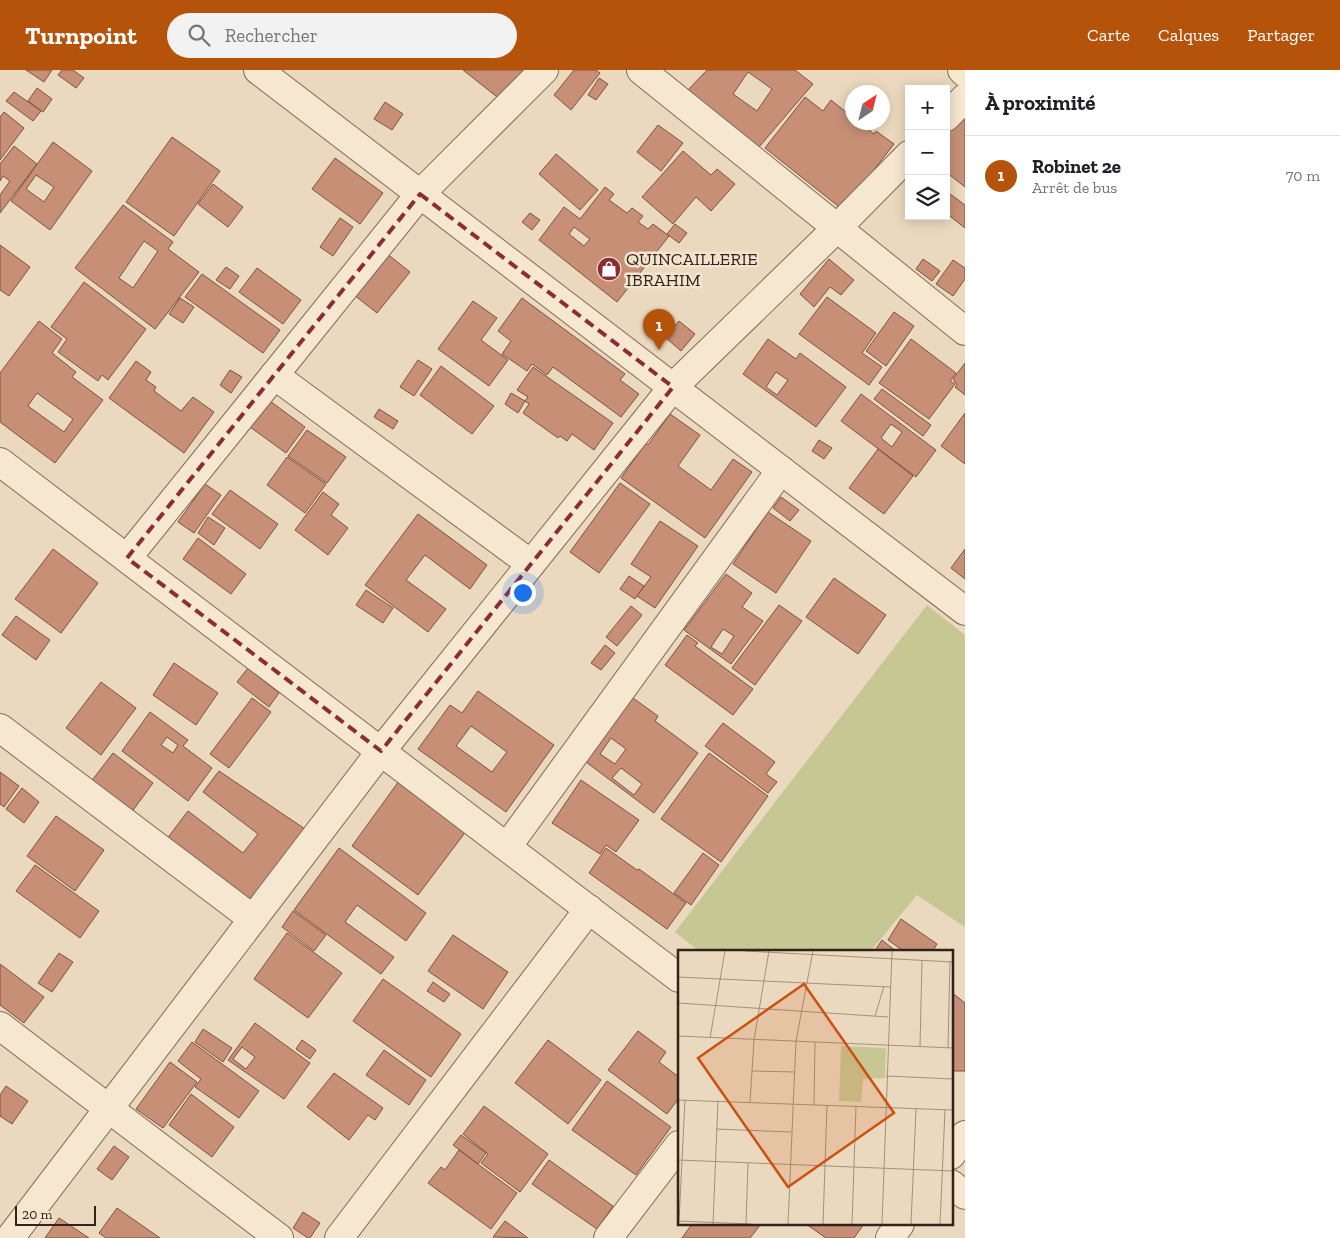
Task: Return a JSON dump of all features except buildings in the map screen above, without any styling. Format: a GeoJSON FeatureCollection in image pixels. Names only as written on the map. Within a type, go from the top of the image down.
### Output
{"type":"FeatureCollection","features":[{"type":"Feature","properties":{"kind":"street"},"geometry":{"type":"LineString","coordinates":[[258,70],[965,611]]}},
{"type":"Feature","properties":{"kind":"street"},"geometry":{"type":"LineString","coordinates":[[127,558],[420,194],[544,70]]}},
{"type":"Feature","properties":{"kind":"street"},"geometry":{"type":"LineString","coordinates":[[641,70],[965,331]]}},
{"type":"Feature","properties":{"kind":"street"},"geometry":{"type":"LineString","coordinates":[[962,70],[965,73]]}},
{"type":"Feature","properties":{"kind":"street"},"geometry":{"type":"LineString","coordinates":[[950,113],[965,98]]}},
{"type":"Feature","properties":{"kind":"street"},"geometry":{"type":"LineString","coordinates":[[10,1238],[381,751],[672,387],[837,228],[905,159]]}},
{"type":"Feature","properties":{"kind":"street"},"geometry":{"type":"LineString","coordinates":[[274,375],[531,564]]}},
{"type":"Feature","properties":{"kind":"street"},"geometry":{"type":"LineString","coordinates":[[0,462],[678,977]]}},
{"type":"Feature","properties":{"kind":"street"},"geometry":{"type":"LineString","coordinates":[[507,847],[781,470]]}},
{"type":"Feature","properties":{"kind":"street"},"geometry":{"type":"LineString","coordinates":[[0,728],[252,919]]}},
{"type":"Feature","properties":{"kind":"street"},"geometry":{"type":"LineString","coordinates":[[339,1238],[589,909]]}},
{"type":"Feature","properties":{"kind":"street"},"geometry":{"type":"LineString","coordinates":[[0,1026],[279,1238]]}},
{"type":"Feature","properties":{"kind":"street"},"geometry":{"type":"LineString","coordinates":[[952,1154],[965,1135]]}},
{"type":"Feature","properties":{"kind":"street"},"geometry":{"type":"LineString","coordinates":[[608,1238],[678,1146]]}},
{"type":"Feature","properties":{"kind":"street"},"geometry":{"type":"LineString","coordinates":[[952,1185],[965,1195]]}},
{"type":"Feature","properties":{"kind":"street"},"geometry":{"type":"LineString","coordinates":[[890,1238],[899,1226]]}},
{"type":"Feature","properties":{"kind":"highlighted area"},"geometry":{"type":"Polygon","coordinates":[[[420,194],[673,387],[381,751],[127,558],[420,194]]]}},
{"type":"Feature","properties":{"kind":"green space"},"geometry":{"type":"Polygon","coordinates":[[[927,605],[965,635],[965,927],[917,895],[872,950],[698,950],[675,932],[927,605]]]}},
{"type":"Feature","properties":{"kind":"place","name":"QUINCAILLERIE IBRAHIM"},"geometry":{"type":"Point","coordinates":[609,269]}},
{"type":"Feature","properties":{"kind":"place","name":"Robinet 2e"},"geometry":{"type":"Point","coordinates":[659,350]}}]}
